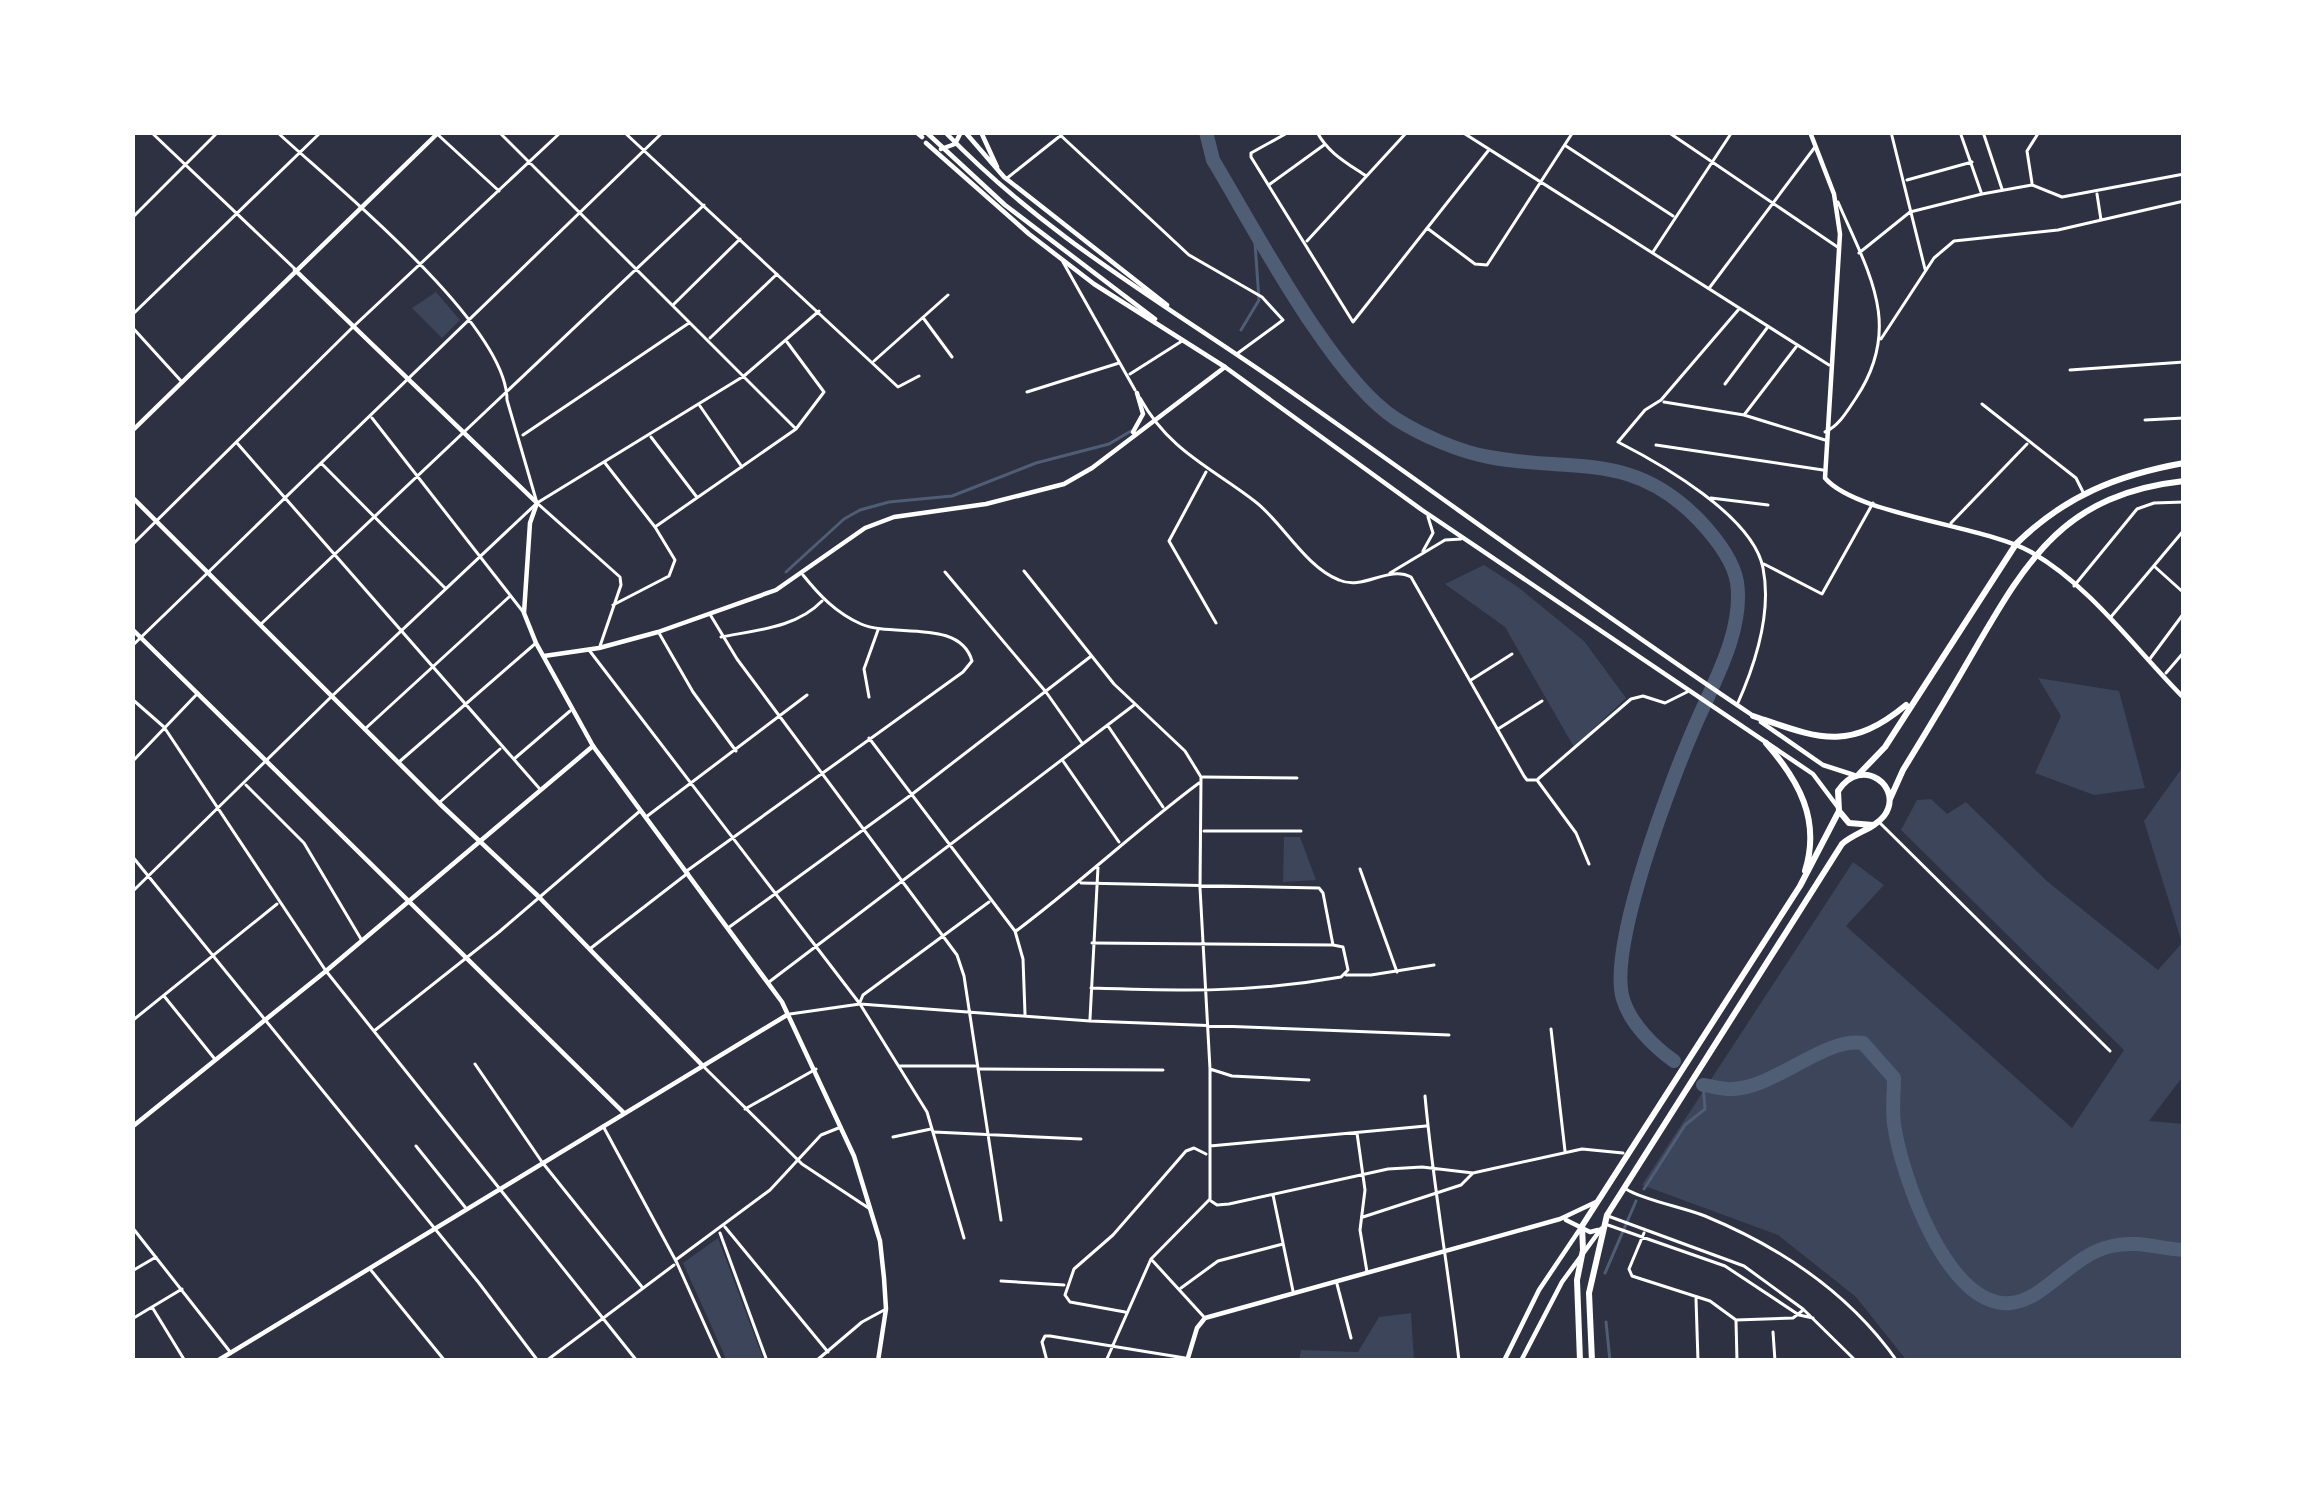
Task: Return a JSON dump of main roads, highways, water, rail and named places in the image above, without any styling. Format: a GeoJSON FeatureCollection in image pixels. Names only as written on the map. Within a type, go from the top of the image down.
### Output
{"type":"FeatureCollection","features":[{"type":"Feature","properties":{"kind":"highway"},"geometry":{"type":"LineString","coordinates":[[1580,1361],[1577,1280],[1582,1226],[1800,886],[1838,808],[1842,784],[1876,758],[2016,544],[2084,492],[2122,476],[2184,463]]}},
{"type":"Feature","properties":{"kind":"highway"},"geometry":{"type":"LineString","coordinates":[[1592,1361],[1588,1293],[1604,1222],[1842,844],[1875,823],[1889,803],[1903,770],[2034,554],[2065,524],[2099,503],[2155,484],[2184,481]]}},
{"type":"Feature","properties":{"kind":"highway"},"geometry":{"type":"LineString","coordinates":[[1754,716],[1804,735],[1844,738],[1876,728],[1913,699]]}},
{"type":"Feature","properties":{"kind":"highway"},"geometry":{"type":"LineString","coordinates":[[1766,743],[1798,783],[1806,802],[1810,842],[1800,886]]}},
{"type":"Feature","properties":{"kind":"highway"},"geometry":{"type":"LineString","coordinates":[[1857,775],[1881,781],[1889,803]]}},
{"type":"Feature","properties":{"kind":"highway"},"geometry":{"type":"LineString","coordinates":[[1838,808],[1857,826],[1875,823]]}},
{"type":"Feature","properties":{"kind":"main road"},"geometry":{"type":"LineString","coordinates":[[945,132],[1028,212],[1151,299],[1237,354],[1823,765],[1857,775]]}},
{"type":"Feature","properties":{"kind":"main road"},"geometry":{"type":"LineString","coordinates":[[922,135],[937,149],[949,147],[963,132],[1005,178],[1171,309]]}},
{"type":"Feature","properties":{"kind":"main road"},"geometry":{"type":"LineString","coordinates":[[981,132],[986,151],[1005,178]]}},
{"type":"Feature","properties":{"kind":"main road"},"geometry":{"type":"LineString","coordinates":[[1810,132],[1834,194],[1840,249],[1823,470],[1834,488],[1947,527],[2016,544],[2034,554],[2074,586],[2184,698]]}},
{"type":"Feature","properties":{"kind":"main road"},"geometry":{"type":"LineString","coordinates":[[132,430],[437,133]]}},
{"type":"Feature","properties":{"kind":"main road"},"geometry":{"type":"LineString","coordinates":[[922,135],[1062,261],[1225,368],[1422,510],[1822,782],[1838,808]]}},
{"type":"Feature","properties":{"kind":"main road"},"geometry":{"type":"LineString","coordinates":[[922,135],[1159,323]]}},
{"type":"Feature","properties":{"kind":"main road"},"geometry":{"type":"LineString","coordinates":[[295,270],[537,503],[530,523],[524,613],[536,643],[593,746],[788,1014],[842,1126],[880,1240],[886,1309],[878,1361]]}},
{"type":"Feature","properties":{"kind":"main road"},"geometry":{"type":"LineString","coordinates":[[544,656],[658,632],[776,590],[880,521],[1048,490],[1078,477],[1225,368]]}},
{"type":"Feature","properties":{"kind":"main road"},"geometry":{"type":"LineString","coordinates":[[1124,442],[1142,421],[1137,393]]}},
{"type":"Feature","properties":{"kind":"main road"},"geometry":{"type":"LineString","coordinates":[[132,497],[538,896],[702,1065]]}},
{"type":"Feature","properties":{"kind":"main road"},"geometry":{"type":"LineString","coordinates":[[132,629],[623,1112]]}},
{"type":"Feature","properties":{"kind":"main road"},"geometry":{"type":"LineString","coordinates":[[132,1127],[410,902],[593,746]]}},
{"type":"Feature","properties":{"kind":"main road"},"geometry":{"type":"LineString","coordinates":[[218,1361],[788,1014]]}},
{"type":"Feature","properties":{"kind":"main road"},"geometry":{"type":"LineString","coordinates":[[1187,1360],[1205,1318],[1560,1219],[1596,1202]]}},
{"type":"Feature","properties":{"kind":"main road"},"geometry":{"type":"LineString","coordinates":[[1560,1219],[1590,1232],[1604,1222]]}},
{"type":"Feature","properties":{"kind":"main road"},"geometry":{"type":"LineString","coordinates":[[1521,1361],[1542,1316],[1604,1222]]}},
{"type":"Feature","properties":{"kind":"main road"},"geometry":{"type":"LineString","coordinates":[[1504,1361],[1539,1290],[1582,1226]]}},
{"type":"Feature","properties":{"kind":"waterway"},"geometry":{"type":"LineString","coordinates":[[1206,132],[1213,160],[1296,300],[1371,399],[1406,425],[1466,451],[1600,468],[1649,483],[1699,520],[1731,565],[1738,600],[1732,636],[1659,819],[1624,941],[1621,974],[1626,1008],[1644,1034],[1674,1061]]}},
{"type":"Feature","properties":{"kind":"waterway"},"geometry":{"type":"LineString","coordinates":[[1241,330],[1259,300],[1254,229]]}},
{"type":"Feature","properties":{"kind":"waterway"},"geometry":{"type":"LineString","coordinates":[[786,572],[860,510],[952,496],[1036,463],[1109,444],[1131,431]]}},
{"type":"Feature","properties":{"kind":"waterway"},"geometry":{"type":"LineString","coordinates":[[1703,1085],[1749,1086],[1833,1047],[1863,1043],[1894,1078],[1898,1146],[1931,1235],[1967,1285],[1988,1299],[2023,1300],[2084,1258],[2112,1246],[2184,1250]]}},
{"type":"Feature","properties":{"kind":"waterway"},"geometry":{"type":"LineString","coordinates":[[1644,1189],[1685,1125],[1705,1109],[1703,1085]]}},
{"type":"Feature","properties":{"kind":"waterway"},"geometry":{"type":"LineString","coordinates":[[1605,1273],[1636,1201]]}},
{"type":"Feature","properties":{"kind":"waterway"},"geometry":{"type":"LineString","coordinates":[[1606,1322],[1610,1361]]}}]}
